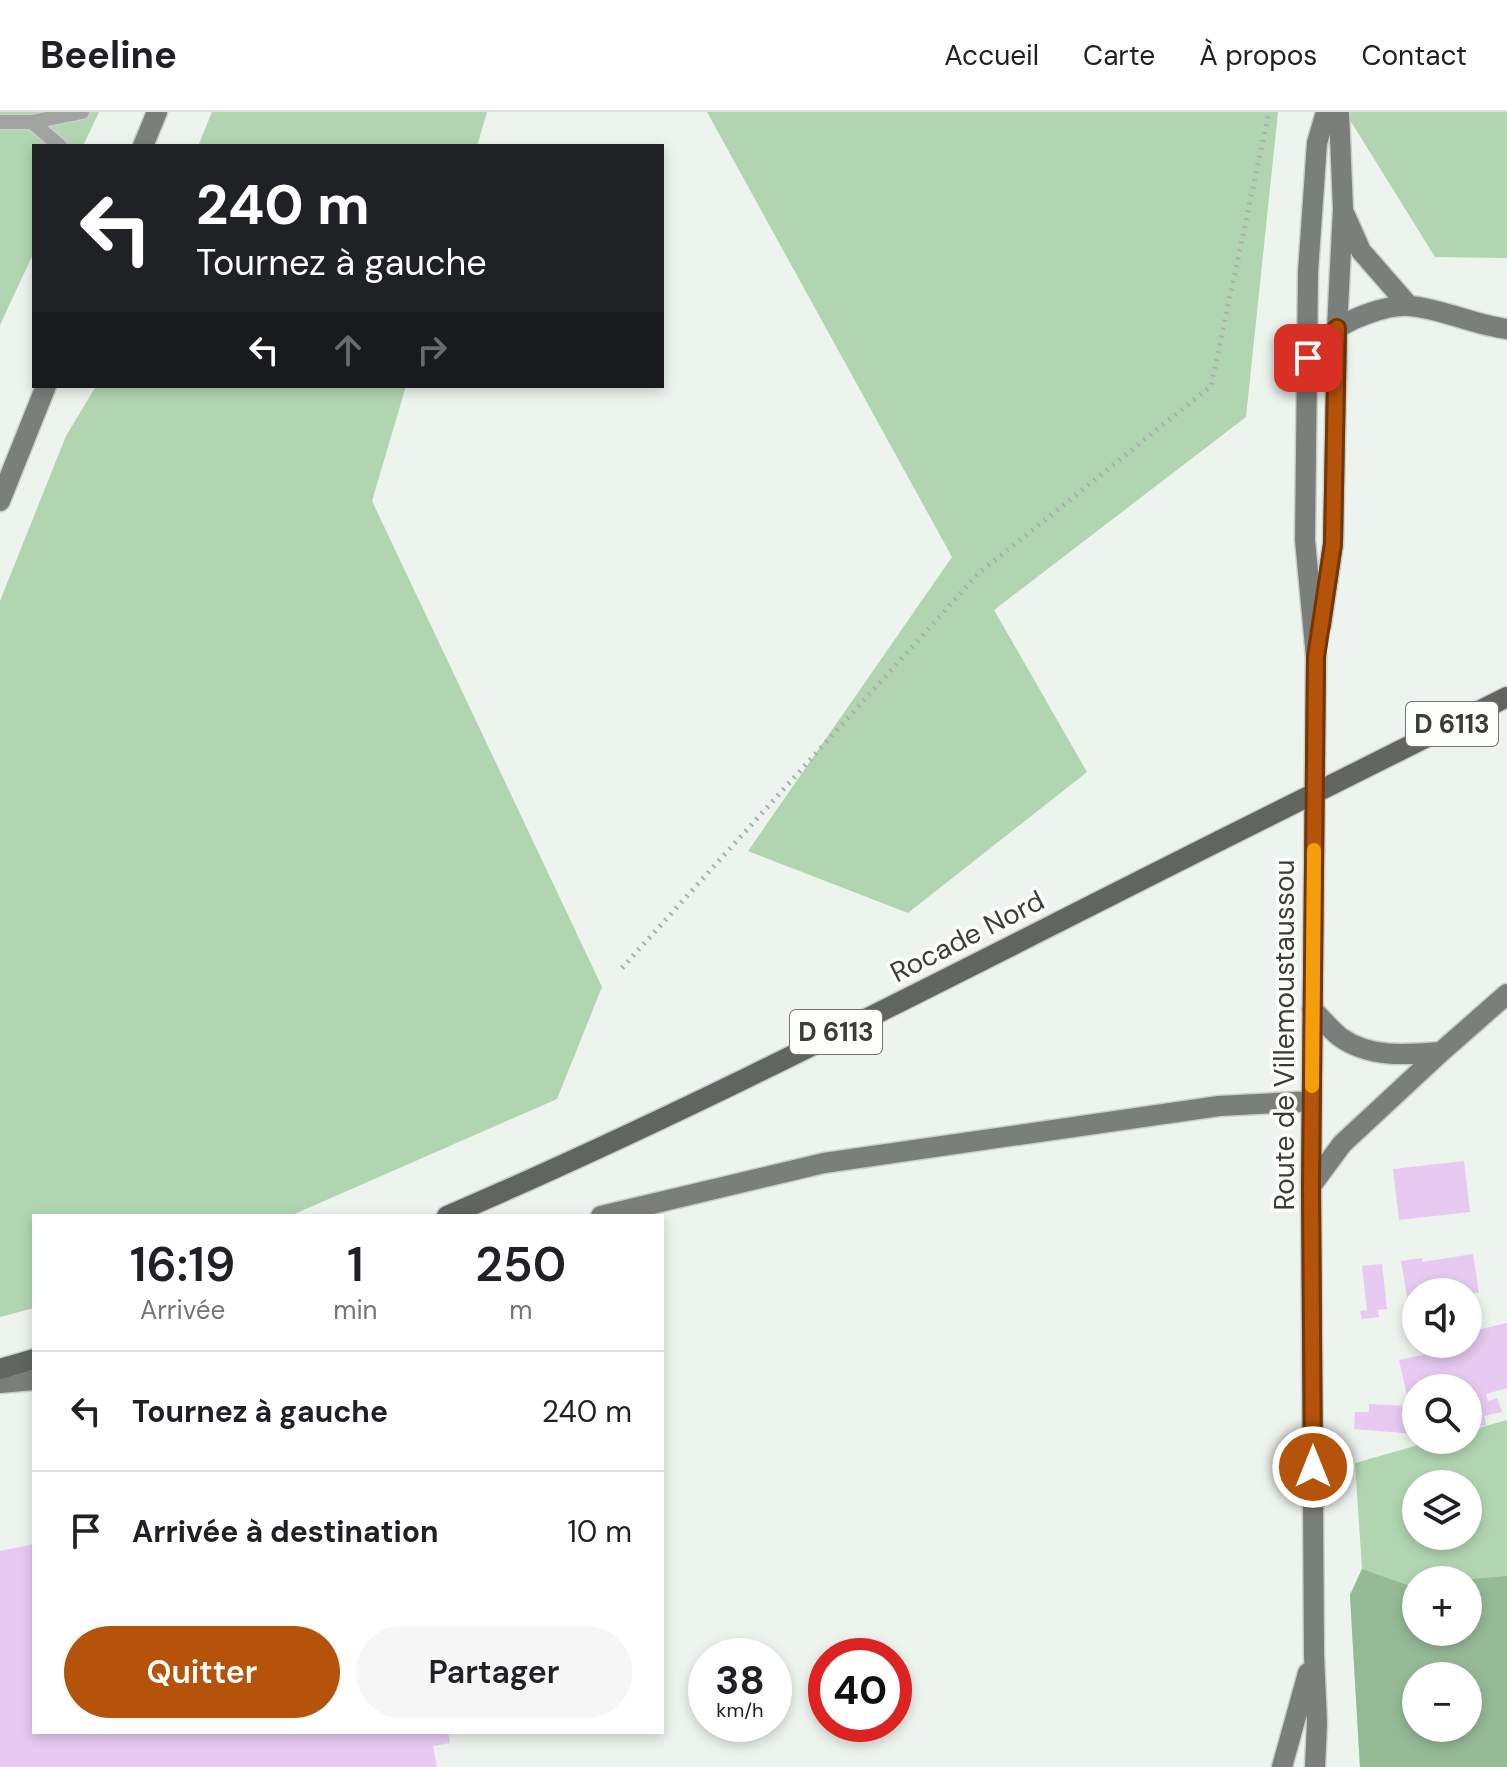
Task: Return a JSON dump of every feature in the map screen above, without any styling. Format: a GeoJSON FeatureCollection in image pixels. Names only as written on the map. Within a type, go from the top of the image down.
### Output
{"type":"FeatureCollection","features":[{"type":"Feature","properties":{"kind":"main road","name":"Rocade Nord"},"geometry":{"type":"LineString","coordinates":[[452,1214],[684,1109],[1507,697]]}},
{"type":"Feature","properties":{"kind":"main road"},"geometry":{"type":"LineString","coordinates":[[0,1369],[32,1360]]}},
{"type":"Feature","properties":{"kind":"street"},"geometry":{"type":"LineString","coordinates":[[144,144],[157,112]]}},
{"type":"Feature","properties":{"kind":"street","name":"Route de Villemoustaussou"},"geometry":{"type":"LineString","coordinates":[[1315,1767],[1311,1186],[1316,657],[1305,540],[1308,272],[1317,143],[1326,112]]}},
{"type":"Feature","properties":{"kind":"street","name":"Route de Villemoustaussou"},"geometry":{"type":"LineString","coordinates":[[1316,657],[1333,544],[1337,328],[1343,209],[1339,112]]}},
{"type":"Feature","properties":{"kind":"street"},"geometry":{"type":"LineString","coordinates":[[1343,209],[1361,251],[1409,306]]}},
{"type":"Feature","properties":{"kind":"street"},"geometry":{"type":"LineString","coordinates":[[1308,358],[1337,328],[1368,313],[1409,306],[1507,329]]}},
{"type":"Feature","properties":{"kind":"street"},"geometry":{"type":"LineString","coordinates":[[0,501],[45,388]]}},
{"type":"Feature","properties":{"kind":"street"},"geometry":{"type":"LineString","coordinates":[[1311,1186],[1342,1144],[1507,994]]}},
{"type":"Feature","properties":{"kind":"street"},"geometry":{"type":"LineString","coordinates":[[1312,1009],[1339,1036],[1361,1049],[1402,1055],[1441,1052]]}},
{"type":"Feature","properties":{"kind":"street"},"geometry":{"type":"LineString","coordinates":[[609,1214],[824,1163],[1219,1106],[1312,1101]]}},
{"type":"Feature","properties":{"kind":"street"},"geometry":{"type":"LineString","coordinates":[[0,1383],[32,1380]]}},
{"type":"Feature","properties":{"kind":"street","name":"Route de Villemoustaussou"},"geometry":{"type":"LineString","coordinates":[[1282,1767],[1314,1654]]}},
{"type":"Feature","properties":{"kind":"lane"},"geometry":{"type":"LineString","coordinates":[[0,122],[32,122],[82,112]]}},
{"type":"Feature","properties":{"kind":"lane"},"geometry":{"type":"LineString","coordinates":[[32,122],[58,144]]}},
{"type":"Feature","properties":{"kind":"path"},"geometry":{"type":"LineString","coordinates":[[622,968],[979,573],[1211,386],[1269,112]]}},
{"type":"Feature","properties":{"kind":"green space"},"geometry":{"type":"Polygon","coordinates":[[[0,112],[99,112],[84,144],[32,144],[32,256],[0,325],[0,112]]]}},
{"type":"Feature","properties":{"kind":"green space"},"geometry":{"type":"Polygon","coordinates":[[[212,112],[487,112],[478,144],[199,144],[212,112]]]}},
{"type":"Feature","properties":{"kind":"green space"},"geometry":{"type":"Polygon","coordinates":[[[707,112],[1278,112],[1246,417],[994,610],[1087,772],[908,913],[748,851],[952,557],[707,112]]]}},
{"type":"Feature","properties":{"kind":"green space"},"geometry":{"type":"Polygon","coordinates":[[[1345,112],[1507,112],[1507,258],[1435,257],[1345,112]]]}},
{"type":"Feature","properties":{"kind":"green space"},"geometry":{"type":"Polygon","coordinates":[[[95,388],[405,388],[372,501],[602,987],[557,1099],[295,1214],[32,1214],[32,1309],[0,1317],[0,601],[66,436],[95,388]]]}},
{"type":"Feature","properties":{"kind":"green space"},"geometry":{"type":"Polygon","coordinates":[[[1507,1420],[1507,1767],[1360,1767],[1350,1595],[1362,1569],[1355,1463],[1402,1450],[1402,1454],[1482,1454],[1482,1427],[1507,1420]]]}},
{"type":"Feature","properties":{"kind":"green space"},"geometry":{"type":"Polygon","coordinates":[[[1362,1569],[1402,1583],[1402,1646],[1482,1646],[1482,1578],[1507,1576],[1507,1767],[1360,1767],[1350,1595],[1362,1569]]]}},
{"type":"Feature","properties":{"kind":"building"},"geometry":{"type":"Polygon","coordinates":[[[1464,1161],[1470,1212],[1399,1220],[1393,1169],[1464,1161]]]}},
{"type":"Feature","properties":{"kind":"building"},"geometry":{"type":"Polygon","coordinates":[[[1473,1254],[1477,1278],[1404,1278],[1401,1261],[1422,1258],[1422,1262],[1473,1254]]]}},
{"type":"Feature","properties":{"kind":"building"},"geometry":{"type":"Polygon","coordinates":[[[1382,1264],[1387,1309],[1378,1310],[1379,1317],[1362,1319],[1360,1311],[1367,1310],[1362,1266],[1382,1264]]]}},
{"type":"Feature","properties":{"kind":"building"},"geometry":{"type":"Polygon","coordinates":[[[1507,1323],[1507,1388],[1486,1394],[1488,1401],[1497,1398],[1502,1412],[1484,1416],[1486,1425],[1482,1426],[1482,1374],[1402,1374],[1399,1360],[1482,1358],[1482,1329],[1507,1323]]]}},
{"type":"Feature","properties":{"kind":"building"},"geometry":{"type":"Polygon","coordinates":[[[1369,1404],[1402,1406],[1402,1433],[1354,1429],[1355,1412],[1369,1412],[1369,1404]]]}},
{"type":"Feature","properties":{"kind":"building"},"geometry":{"type":"Polygon","coordinates":[[[32,1544],[32,1734],[448,1734],[450,1743],[433,1746],[437,1767],[0,1767],[0,1551],[32,1544]]]}},
{"type":"Feature","properties":{"kind":"slow traffic"},"geometry":{"type":"LineString","coordinates":[[1312,1086],[1314,850]]}},
{"type":"Feature","properties":{"kind":"route"},"geometry":{"type":"LineString","coordinates":[[1308,358],[1337,328],[1333,544],[1316,657],[1311,1186],[1313,1467]]}}]}
